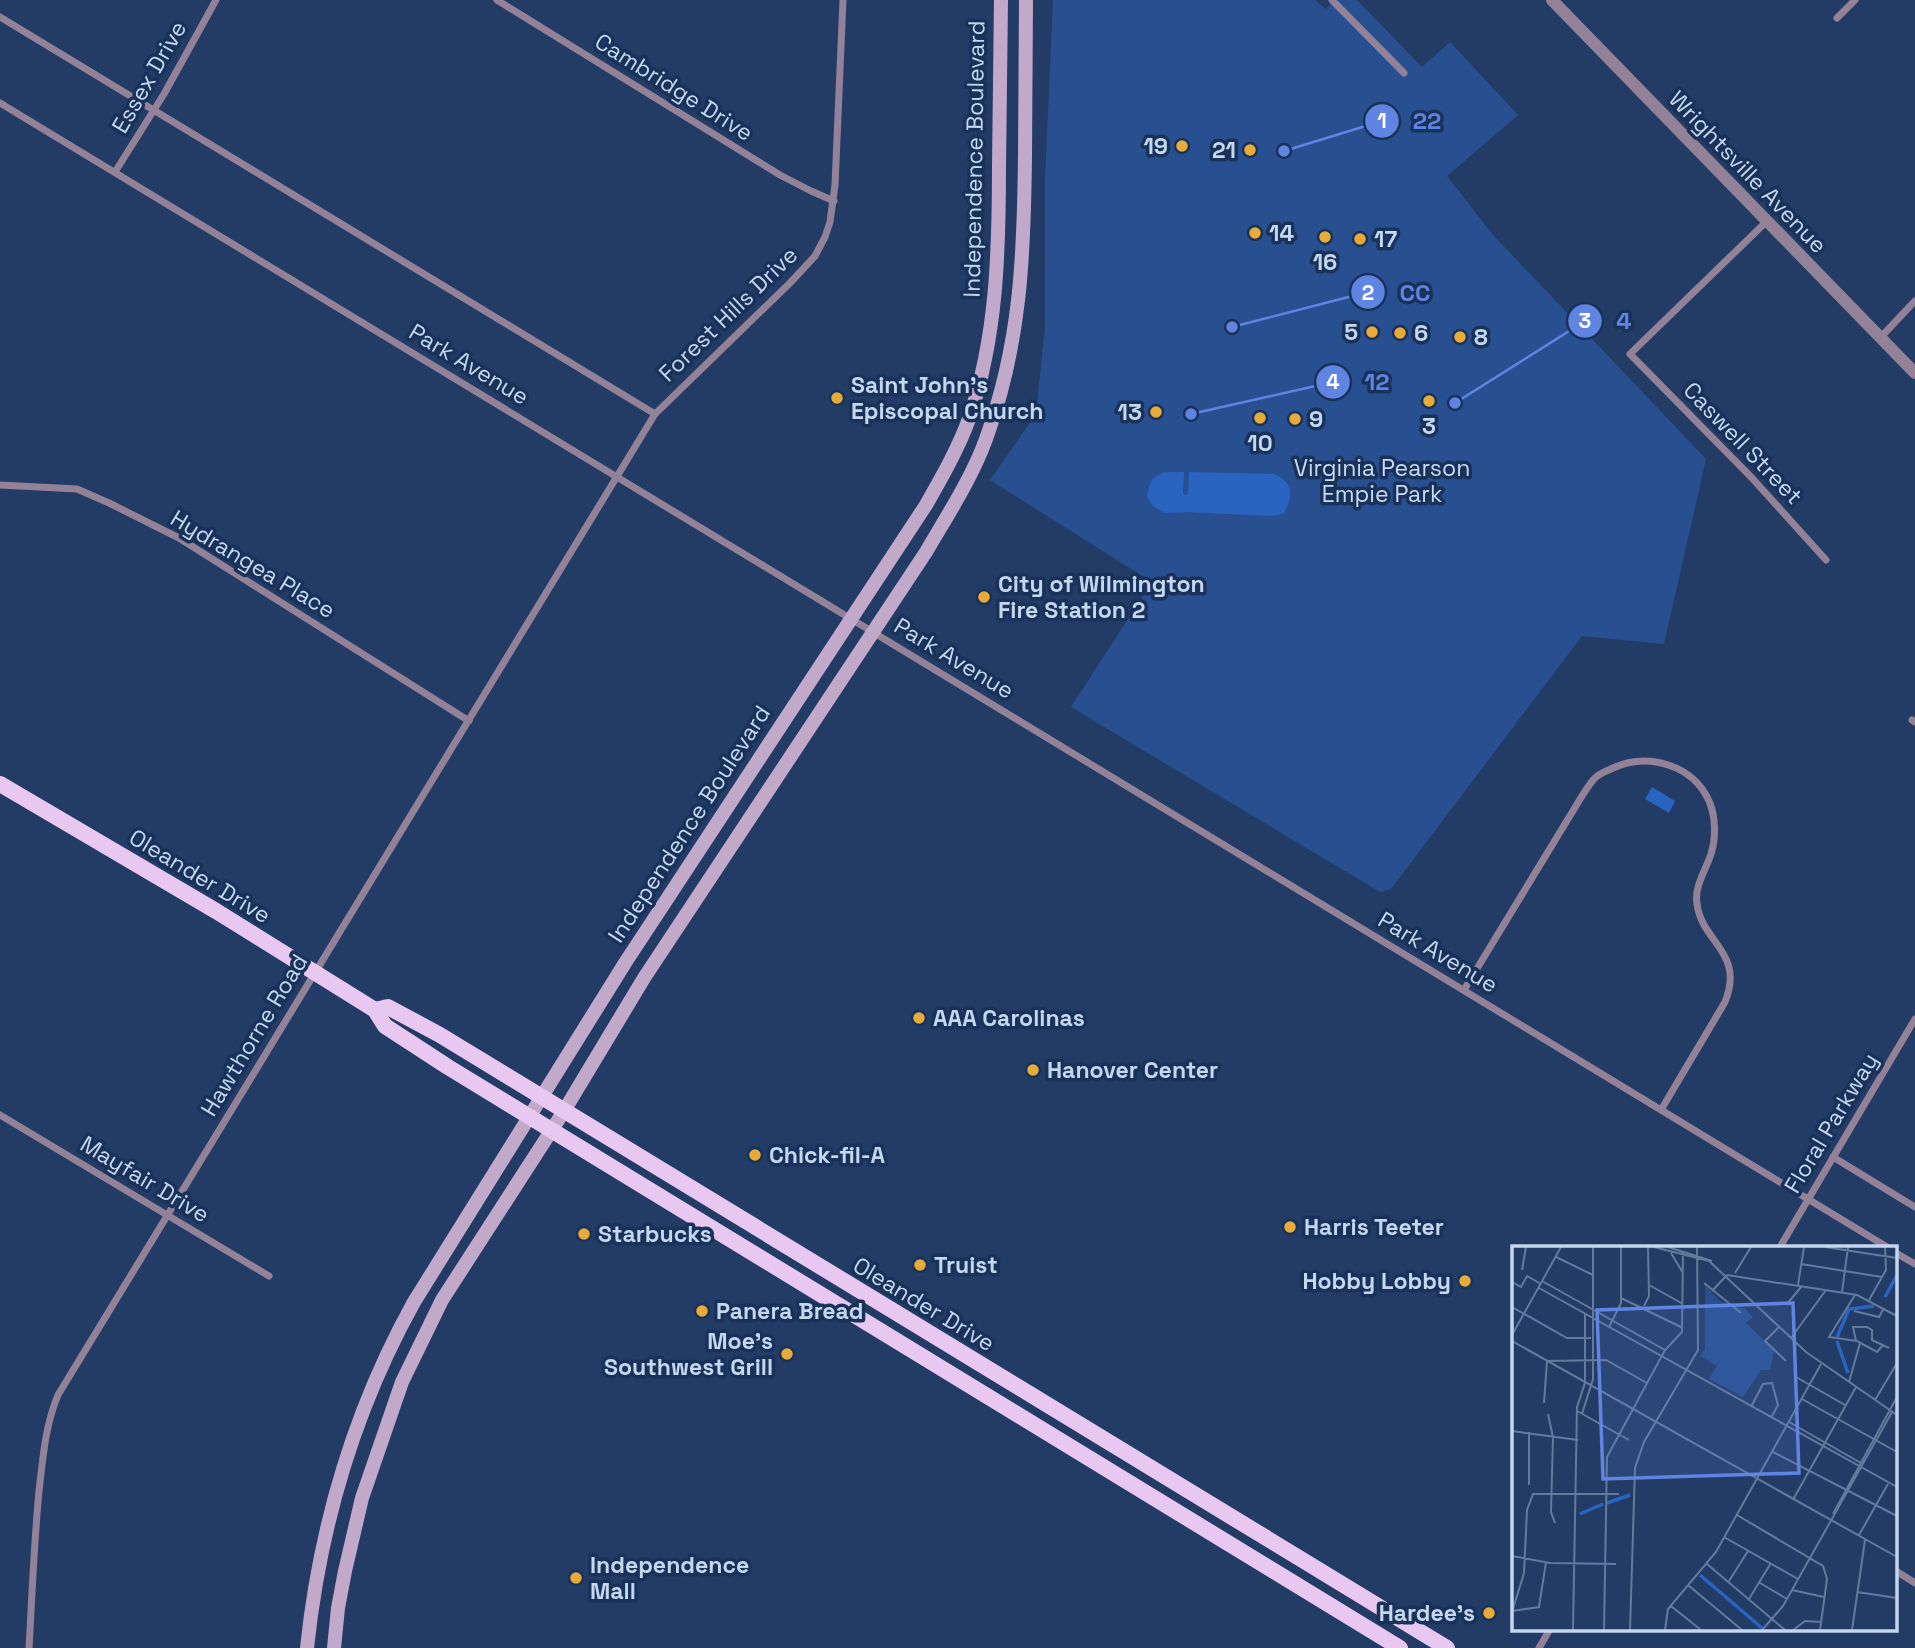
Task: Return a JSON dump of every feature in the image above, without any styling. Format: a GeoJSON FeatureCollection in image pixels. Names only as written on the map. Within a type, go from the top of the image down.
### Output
{"type":"FeatureCollection","features":[{"type":"Feature","properties":{"kind":"main road","name":"Independence Boulevard"},"geometry":{"type":"LineString","coordinates":[[307,1648],[314,1589],[330,1514],[345,1461],[377,1375],[396,1335],[625,963],[945,473],[968,421],[984,363],[997,278],[1001,0]]}},
{"type":"Feature","properties":{"kind":"main road","name":"Independence Boulevard"},"geometry":{"type":"LineString","coordinates":[[334,1648],[338,1608],[354,1528],[372,1466],[402,1382],[442,1300],[564,1111],[644,978],[926,552],[985,441],[1005,379],[1016,323],[1024,209],[1026,0]]}},
{"type":"Feature","properties":{"kind":"main road","name":"Oleander Drive"},"geometry":{"type":"LineString","coordinates":[[0,784],[375,1010],[385,1026],[448,1068],[1400,1648]]}},
{"type":"Feature","properties":{"kind":"main road","name":"Oleander Drive"},"geometry":{"type":"LineString","coordinates":[[375,1010],[388,1007],[440,1035],[1447,1648]]}},
{"type":"Feature","properties":{"kind":"street","name":"Essex Drive"},"geometry":{"type":"LineString","coordinates":[[115,172],[154,110],[216,0]]}},
{"type":"Feature","properties":{"kind":"street","name":"Cambridge Drive"},"geometry":{"type":"LineString","coordinates":[[497,0],[780,174],[834,201]]}},
{"type":"Feature","properties":{"kind":"street","name":"Forest Hills Drive"},"geometry":{"type":"LineString","coordinates":[[616,475],[655,414],[811,262],[825,237],[834,201],[843,0]]}},
{"type":"Feature","properties":{"kind":"street"},"geometry":{"type":"LineString","coordinates":[[1332,0],[1404,73]]}},
{"type":"Feature","properties":{"kind":"street","name":"Wrightsville Avenue"},"geometry":{"type":"LineString","coordinates":[[1552,0],[1915,373]]}},
{"type":"Feature","properties":{"kind":"street"},"geometry":{"type":"LineString","coordinates":[[1838,18],[1855,0]]}},
{"type":"Feature","properties":{"kind":"street"},"geometry":{"type":"LineString","coordinates":[[0,17],[655,414]]}},
{"type":"Feature","properties":{"kind":"street","name":"Park Avenue"},"geometry":{"type":"LineString","coordinates":[[0,103],[1885,1246]]}},
{"type":"Feature","properties":{"kind":"street","name":"Caswell Street"},"geometry":{"type":"LineString","coordinates":[[1767,221],[1630,354],[1752,478],[1826,560]]}},
{"type":"Feature","properties":{"kind":"street"},"geometry":{"type":"LineString","coordinates":[[1881,337],[1915,301]]}},
{"type":"Feature","properties":{"kind":"street","name":"Hawthorne Road"},"geometry":{"type":"LineString","coordinates":[[29,1648],[45,1439],[51,1410],[58,1395],[616,475]]}},
{"type":"Feature","properties":{"kind":"street","name":"Hydrangea Place"},"geometry":{"type":"LineString","coordinates":[[0,485],[77,489],[179,538],[469,721]]}},
{"type":"Feature","properties":{"kind":"street"},"geometry":{"type":"LineString","coordinates":[[1464,990],[1596,777],[1618,766],[1640,761],[1658,762],[1682,772],[1702,790],[1713,813],[1713,845],[1696,901],[1704,924],[1726,958],[1730,982],[1725,1002],[1661,1110]]}},
{"type":"Feature","properties":{"kind":"street","name":"Floral Parkway"},"geometry":{"type":"LineString","coordinates":[[1781,1246],[1915,1019]]}},
{"type":"Feature","properties":{"kind":"street","name":"Mayfair Drive"},"geometry":{"type":"LineString","coordinates":[[0,1115],[269,1276]]}},
{"type":"Feature","properties":{"kind":"street"},"geometry":{"type":"LineString","coordinates":[[1833,1157],[1915,1207]]}},
{"type":"Feature","properties":{"kind":"street"},"geometry":{"type":"LineString","coordinates":[[1898,1254],[1915,1264]]}},
{"type":"Feature","properties":{"kind":"street"},"geometry":{"type":"LineString","coordinates":[[1898,1572],[1915,1583]]}},
{"type":"Feature","properties":{"kind":"street"},"geometry":{"type":"LineString","coordinates":[[1539,1648],[1549,1630]]}},
{"type":"Feature","properties":{"kind":"green space","name":"Virginia Pearson Empie Park"},"geometry":{"type":"Polygon","coordinates":[[[1053,0],[1315,0],[1326,9],[1333,0],[1357,0],[1422,67],[1450,42],[1518,115],[1447,176],[1493,235],[1706,459],[1664,644],[1582,636],[1391,889],[1380,892],[1071,707],[1152,582],[990,480],[1036,414],[1045,327],[1045,182],[1053,0]]]}},
{"type":"Feature","properties":{"kind":"shaded area"},"geometry":{"type":"Polygon","coordinates":[[[1165,472],[1184,472],[1183,494],[1186,495],[1189,472],[1274,474],[1288,486],[1289,501],[1284,513],[1273,516],[1165,513],[1153,506],[1147,497],[1151,481],[1165,472]]]}},
{"type":"Feature","properties":{"kind":"shaded area"},"geometry":{"type":"Polygon","coordinates":[[[1652,787],[1675,801],[1669,813],[1645,799],[1652,787]]]}},
{"type":"Feature","properties":{"kind":"place","name":"19"},"geometry":{"type":"Point","coordinates":[1182,146]}},
{"type":"Feature","properties":{"kind":"place","name":"21"},"geometry":{"type":"Point","coordinates":[1250,150]}},
{"type":"Feature","properties":{"kind":"place","name":"22"},"geometry":{"type":"Point","coordinates":[1284,151]}},
{"type":"Feature","properties":{"kind":"place","name":"14"},"geometry":{"type":"Point","coordinates":[1255,233]}},
{"type":"Feature","properties":{"kind":"place","name":"16"},"geometry":{"type":"Point","coordinates":[1325,237]}},
{"type":"Feature","properties":{"kind":"place","name":"17"},"geometry":{"type":"Point","coordinates":[1360,239]}},
{"type":"Feature","properties":{"kind":"place","name":"CC"},"geometry":{"type":"Point","coordinates":[1232,327]}},
{"type":"Feature","properties":{"kind":"place","name":"5"},"geometry":{"type":"Point","coordinates":[1372,332]}},
{"type":"Feature","properties":{"kind":"place","name":"6"},"geometry":{"type":"Point","coordinates":[1400,333]}},
{"type":"Feature","properties":{"kind":"place","name":"8"},"geometry":{"type":"Point","coordinates":[1460,337]}},
{"type":"Feature","properties":{"kind":"place","name":"Saint John's Episcopal Church"},"geometry":{"type":"Point","coordinates":[837,398]}},
{"type":"Feature","properties":{"kind":"place","name":"3"},"geometry":{"type":"Point","coordinates":[1429,401]}},
{"type":"Feature","properties":{"kind":"place","name":"4"},"geometry":{"type":"Point","coordinates":[1455,403]}},
{"type":"Feature","properties":{"kind":"place","name":"13"},"geometry":{"type":"Point","coordinates":[1156,412]}},
{"type":"Feature","properties":{"kind":"place","name":"12"},"geometry":{"type":"Point","coordinates":[1191,414]}},
{"type":"Feature","properties":{"kind":"place","name":"10"},"geometry":{"type":"Point","coordinates":[1260,418]}},
{"type":"Feature","properties":{"kind":"place","name":"9"},"geometry":{"type":"Point","coordinates":[1295,419]}},
{"type":"Feature","properties":{"kind":"place","name":"City of Wilmington Fire Station 2"},"geometry":{"type":"Point","coordinates":[984,597]}},
{"type":"Feature","properties":{"kind":"place","name":"AAA Carolinas"},"geometry":{"type":"Point","coordinates":[919,1018]}},
{"type":"Feature","properties":{"kind":"place","name":"Hanover Center"},"geometry":{"type":"Point","coordinates":[1033,1070]}},
{"type":"Feature","properties":{"kind":"place","name":"Chick-fil-A"},"geometry":{"type":"Point","coordinates":[755,1155]}},
{"type":"Feature","properties":{"kind":"place","name":"Harris Teeter"},"geometry":{"type":"Point","coordinates":[1290,1227]}},
{"type":"Feature","properties":{"kind":"place","name":"Starbucks"},"geometry":{"type":"Point","coordinates":[584,1234]}},
{"type":"Feature","properties":{"kind":"place","name":"Truist"},"geometry":{"type":"Point","coordinates":[920,1265]}},
{"type":"Feature","properties":{"kind":"place","name":"Hobby Lobby"},"geometry":{"type":"Point","coordinates":[1465,1281]}},
{"type":"Feature","properties":{"kind":"place","name":"Panera Bread"},"geometry":{"type":"Point","coordinates":[702,1311]}},
{"type":"Feature","properties":{"kind":"place","name":"Moe's Southwest Grill"},"geometry":{"type":"Point","coordinates":[787,1354]}},
{"type":"Feature","properties":{"kind":"place","name":"Independence Mall"},"geometry":{"type":"Point","coordinates":[576,1578]}},
{"type":"Feature","properties":{"kind":"place","name":"Hardee's"},"geometry":{"type":"Point","coordinates":[1489,1613]}}]}
